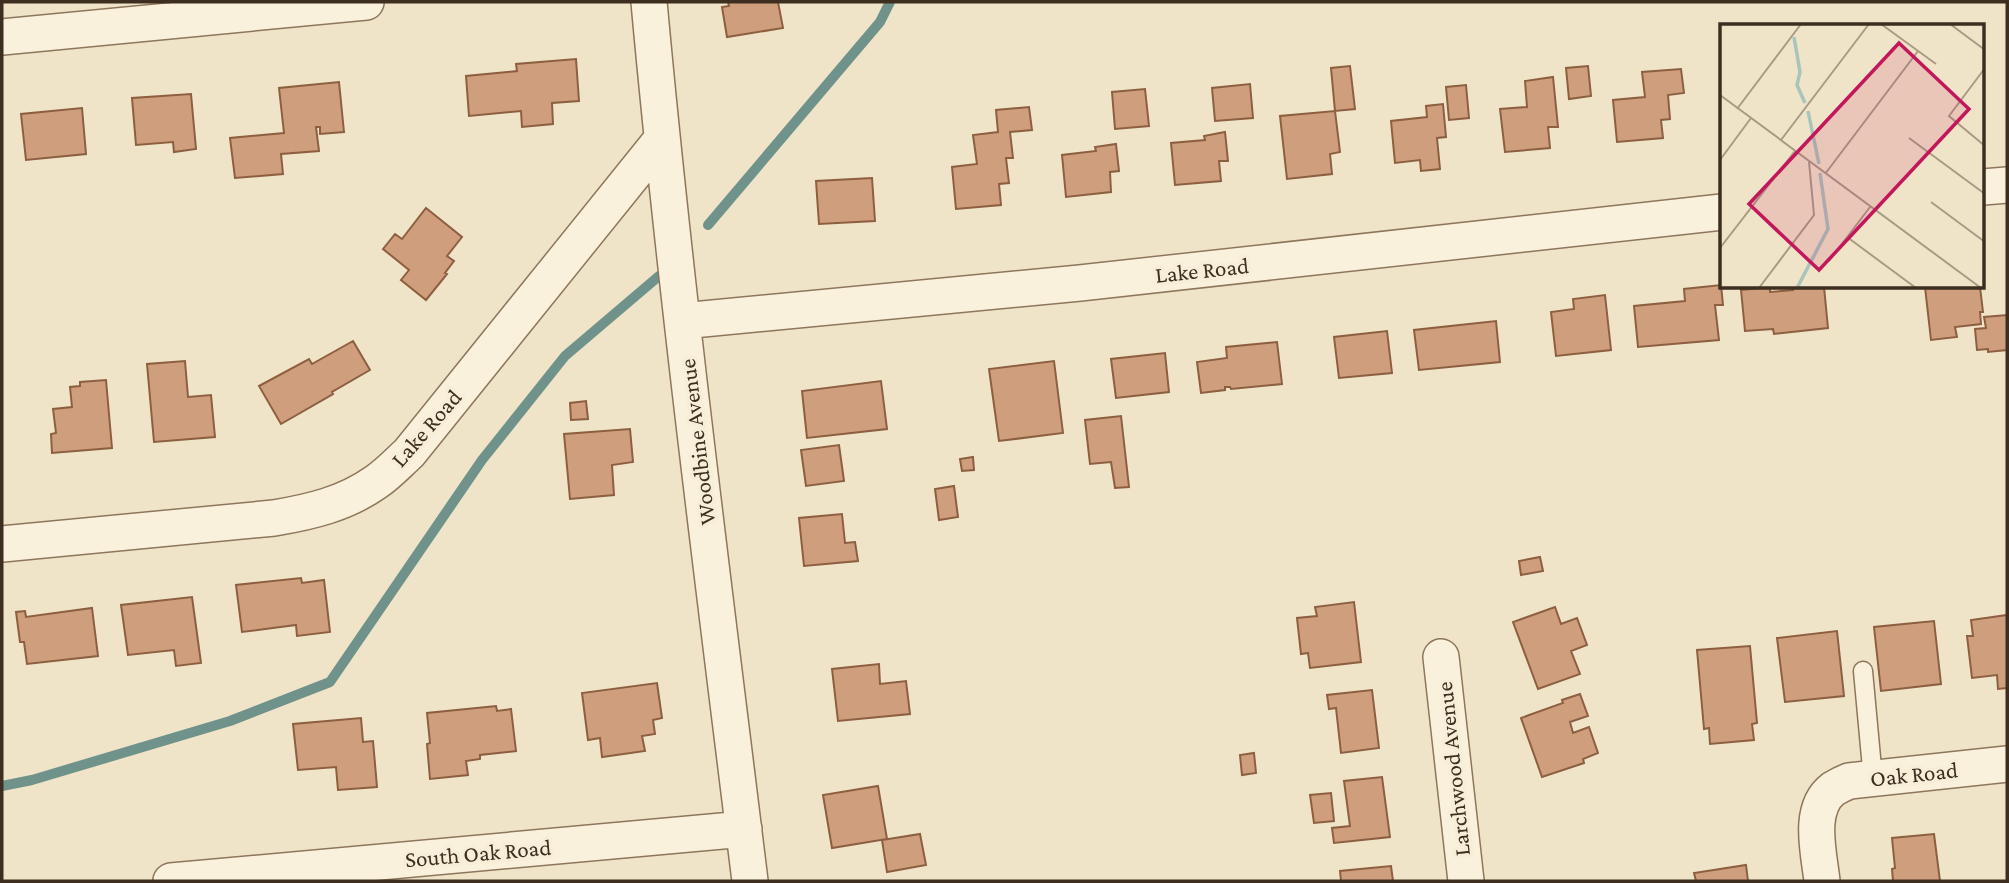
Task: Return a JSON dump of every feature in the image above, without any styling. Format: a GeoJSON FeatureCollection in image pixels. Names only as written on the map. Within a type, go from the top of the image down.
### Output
{"type":"FeatureCollection","features":[{"type":"Feature","properties":{"kind":"street"},"geometry":{"type":"LineString","coordinates":[[2,37],[366,2]]}},
{"type":"Feature","properties":{"kind":"street","name":"Woodbine Avenue"},"geometry":{"type":"LineString","coordinates":[[649,2],[682,321],[750,881]]}},
{"type":"Feature","properties":{"kind":"street","name":"Lake Road"},"geometry":{"type":"LineString","coordinates":[[2,544],[308,513],[339,503],[377,482],[409,453],[662,139]]}},
{"type":"Feature","properties":{"kind":"street"},"geometry":{"type":"LineString","coordinates":[[1984,187],[2007,185]]}},
{"type":"Feature","properties":{"kind":"street","name":"Lake Road"},"geometry":{"type":"LineString","coordinates":[[682,321],[1093,282],[1720,212]]}},
{"type":"Feature","properties":{"kind":"street","name":"Larchwood Avenue"},"geometry":{"type":"LineString","coordinates":[[1441,657],[1466,881]]}},
{"type":"Feature","properties":{"kind":"street","name":"Oak Road"},"geometry":{"type":"LineString","coordinates":[[1822,881],[1818,812],[1833,789],[1849,781],[2007,764]]}},
{"type":"Feature","properties":{"kind":"street","name":"South Oak Road"},"geometry":{"type":"LineString","coordinates":[[171,881],[394,871],[744,828]]}},
{"type":"Feature","properties":{"kind":"lane"},"geometry":{"type":"LineString","coordinates":[[1863,671],[1873,779]]}},
{"type":"Feature","properties":{"kind":"building"},"geometry":{"type":"Polygon","coordinates":[[[728,2],[778,2],[783,28],[727,37],[722,7],[729,6],[728,2]]]}},
{"type":"Feature","properties":{"kind":"building"},"geometry":{"type":"Polygon","coordinates":[[[576,59],[579,101],[552,103],[553,124],[522,127],[521,111],[469,116],[466,76],[517,71],[516,64],[576,59]]]}},
{"type":"Feature","properties":{"kind":"building"},"geometry":{"type":"Polygon","coordinates":[[[1350,66],[1355,109],[1335,111],[1331,68],[1350,66]]]}},
{"type":"Feature","properties":{"kind":"building"},"geometry":{"type":"Polygon","coordinates":[[[1588,66],[1591,96],[1569,99],[1566,68],[1588,66]]]}},
{"type":"Feature","properties":{"kind":"building"},"geometry":{"type":"Polygon","coordinates":[[[1681,69],[1684,93],[1668,95],[1670,119],[1661,120],[1663,138],[1617,142],[1613,100],[1645,97],[1642,72],[1681,69]]]}},
{"type":"Feature","properties":{"kind":"building"},"geometry":{"type":"Polygon","coordinates":[[[1553,77],[1558,127],[1548,127],[1550,148],[1505,152],[1500,109],[1527,107],[1525,81],[1553,77]]]}},
{"type":"Feature","properties":{"kind":"building"},"geometry":{"type":"Polygon","coordinates":[[[339,82],[344,132],[320,134],[320,127],[316,127],[319,151],[281,154],[283,174],[235,178],[230,138],[284,133],[279,88],[339,82]]]}},
{"type":"Feature","properties":{"kind":"building"},"geometry":{"type":"Polygon","coordinates":[[[1250,84],[1253,118],[1215,121],[1212,88],[1250,84]]]}},
{"type":"Feature","properties":{"kind":"building"},"geometry":{"type":"Polygon","coordinates":[[[1466,85],[1469,118],[1449,120],[1446,87],[1466,85]]]}},
{"type":"Feature","properties":{"kind":"building"},"geometry":{"type":"Polygon","coordinates":[[[1145,89],[1149,126],[1115,129],[1112,92],[1145,89]]]}},
{"type":"Feature","properties":{"kind":"building"},"geometry":{"type":"Polygon","coordinates":[[[191,94],[196,149],[174,152],[173,142],[136,145],[132,98],[191,94]]]}},
{"type":"Feature","properties":{"kind":"building"},"geometry":{"type":"Polygon","coordinates":[[[1443,104],[1446,137],[1437,138],[1440,169],[1421,171],[1420,160],[1395,163],[1391,121],[1427,117],[1426,106],[1443,104]]]}},
{"type":"Feature","properties":{"kind":"building"},"geometry":{"type":"Polygon","coordinates":[[[1029,107],[1032,130],[1010,132],[1013,158],[1006,158],[1009,183],[999,184],[1001,205],[956,209],[952,167],[977,164],[973,135],[998,132],[996,110],[1029,107]]]}},
{"type":"Feature","properties":{"kind":"building"},"geometry":{"type":"Polygon","coordinates":[[[82,108],[86,154],[26,160],[21,114],[82,108]]]}},
{"type":"Feature","properties":{"kind":"building"},"geometry":{"type":"Polygon","coordinates":[[[1335,111],[1340,152],[1330,154],[1332,174],[1287,179],[1280,116],[1335,111]]]}},
{"type":"Feature","properties":{"kind":"building"},"geometry":{"type":"Polygon","coordinates":[[[1225,132],[1228,161],[1219,161],[1221,181],[1175,185],[1171,143],[1205,140],[1204,136],[1225,132]]]}},
{"type":"Feature","properties":{"kind":"building"},"geometry":{"type":"Polygon","coordinates":[[[1116,144],[1119,171],[1110,172],[1111,192],[1066,197],[1062,155],[1096,151],[1095,147],[1116,144]]]}},
{"type":"Feature","properties":{"kind":"building"},"geometry":{"type":"Polygon","coordinates":[[[872,178],[875,221],[819,224],[816,181],[872,178]]]}},
{"type":"Feature","properties":{"kind":"building"},"geometry":{"type":"Polygon","coordinates":[[[426,208],[462,237],[447,256],[454,261],[445,273],[447,274],[426,300],[401,280],[409,270],[383,249],[395,234],[402,239],[426,208]]]}},
{"type":"Feature","properties":{"kind":"building"},"geometry":{"type":"Polygon","coordinates":[[[1720,285],[1723,305],[1715,305],[1719,340],[1638,347],[1634,306],[1685,301],[1684,289],[1720,285]]]}},
{"type":"Feature","properties":{"kind":"building"},"geometry":{"type":"Polygon","coordinates":[[[1770,289],[1770,292],[1824,289],[1828,328],[1774,334],[1773,329],[1745,331],[1741,290],[1770,289]]]}},
{"type":"Feature","properties":{"kind":"building"},"geometry":{"type":"Polygon","coordinates":[[[1925,289],[1980,289],[1983,312],[1980,312],[1981,324],[1955,327],[1957,337],[1931,340],[1925,289]]]}},
{"type":"Feature","properties":{"kind":"building"},"geometry":{"type":"Polygon","coordinates":[[[1605,295],[1611,350],[1556,356],[1551,312],[1574,309],[1573,299],[1605,295]]]}},
{"type":"Feature","properties":{"kind":"building"},"geometry":{"type":"Polygon","coordinates":[[[2007,315],[2007,350],[1977,350],[1975,329],[1986,328],[1984,317],[2007,315]]]}},
{"type":"Feature","properties":{"kind":"building"},"geometry":{"type":"Polygon","coordinates":[[[1496,321],[1500,362],[1419,370],[1414,330],[1496,321]]]}},
{"type":"Feature","properties":{"kind":"building"},"geometry":{"type":"Polygon","coordinates":[[[1387,331],[1392,373],[1339,378],[1334,337],[1387,331]]]}},
{"type":"Feature","properties":{"kind":"building"},"geometry":{"type":"Polygon","coordinates":[[[353,341],[370,370],[281,424],[259,386],[309,359],[312,364],[353,341]]]}},
{"type":"Feature","properties":{"kind":"building"},"geometry":{"type":"Polygon","coordinates":[[[1277,342],[1282,384],[1231,389],[1225,387],[1225,390],[1201,393],[1197,362],[1227,358],[1226,347],[1277,342]]]}},
{"type":"Feature","properties":{"kind":"building"},"geometry":{"type":"Polygon","coordinates":[[[1165,353],[1169,392],[1116,398],[1111,359],[1165,353]]]}},
{"type":"Feature","properties":{"kind":"building"},"geometry":{"type":"Polygon","coordinates":[[[185,361],[188,397],[211,395],[215,437],[154,442],[147,364],[185,361]]]}},
{"type":"Feature","properties":{"kind":"building"},"geometry":{"type":"Polygon","coordinates":[[[1054,361],[1063,433],[999,441],[989,369],[1054,361]]]}},
{"type":"Feature","properties":{"kind":"building"},"geometry":{"type":"Polygon","coordinates":[[[106,380],[112,448],[52,453],[51,434],[56,433],[53,409],[72,407],[70,387],[80,386],[80,382],[106,380]]]}},
{"type":"Feature","properties":{"kind":"building"},"geometry":{"type":"Polygon","coordinates":[[[881,381],[887,429],[807,438],[802,391],[881,381]]]}},
{"type":"Feature","properties":{"kind":"building"},"geometry":{"type":"Polygon","coordinates":[[[586,401],[588,419],[571,420],[570,403],[586,401]]]}},
{"type":"Feature","properties":{"kind":"building"},"geometry":{"type":"Polygon","coordinates":[[[1121,416],[1129,487],[1115,488],[1111,462],[1090,464],[1085,420],[1121,416]]]}},
{"type":"Feature","properties":{"kind":"building"},"geometry":{"type":"Polygon","coordinates":[[[630,429],[633,462],[612,465],[614,495],[570,499],[564,434],[630,429]]]}},
{"type":"Feature","properties":{"kind":"building"},"geometry":{"type":"Polygon","coordinates":[[[839,445],[844,481],[806,486],[801,450],[839,445]]]}},
{"type":"Feature","properties":{"kind":"building"},"geometry":{"type":"Polygon","coordinates":[[[973,457],[974,470],[962,471],[960,459],[973,457]]]}},
{"type":"Feature","properties":{"kind":"building"},"geometry":{"type":"Polygon","coordinates":[[[954,486],[958,517],[939,520],[935,489],[954,486]]]}},
{"type":"Feature","properties":{"kind":"building"},"geometry":{"type":"Polygon","coordinates":[[[842,514],[845,543],[855,542],[858,561],[804,566],[799,518],[842,514]]]}},
{"type":"Feature","properties":{"kind":"building"},"geometry":{"type":"Polygon","coordinates":[[[1540,557],[1543,571],[1521,575],[1519,561],[1540,557]]]}},
{"type":"Feature","properties":{"kind":"building"},"geometry":{"type":"Polygon","coordinates":[[[301,578],[302,583],[324,580],[330,632],[297,636],[296,625],[242,632],[236,585],[301,578]]]}},
{"type":"Feature","properties":{"kind":"building"},"geometry":{"type":"Polygon","coordinates":[[[192,597],[201,663],[176,666],[174,650],[128,655],[121,605],[192,597]]]}},
{"type":"Feature","properties":{"kind":"building"},"geometry":{"type":"Polygon","coordinates":[[[1354,602],[1361,662],[1310,668],[1308,653],[1301,654],[1297,618],[1317,616],[1315,607],[1354,602]]]}},
{"type":"Feature","properties":{"kind":"building"},"geometry":{"type":"Polygon","coordinates":[[[1555,607],[1561,624],[1577,618],[1587,645],[1571,651],[1580,674],[1538,689],[1513,622],[1555,607]]]}},
{"type":"Feature","properties":{"kind":"building"},"geometry":{"type":"Polygon","coordinates":[[[92,608],[98,656],[27,664],[24,642],[20,642],[16,612],[25,611],[26,617],[92,608]]]}},
{"type":"Feature","properties":{"kind":"building"},"geometry":{"type":"Polygon","coordinates":[[[2007,615],[2007,688],[1998,689],[1997,675],[1972,678],[1967,636],[1973,636],[1971,620],[2007,615]]]}},
{"type":"Feature","properties":{"kind":"building"},"geometry":{"type":"Polygon","coordinates":[[[1934,621],[1941,684],[1881,691],[1874,627],[1934,621]]]}},
{"type":"Feature","properties":{"kind":"building"},"geometry":{"type":"Polygon","coordinates":[[[1837,631],[1844,696],[1785,702],[1777,638],[1837,631]]]}},
{"type":"Feature","properties":{"kind":"building"},"geometry":{"type":"Polygon","coordinates":[[[1750,646],[1757,723],[1752,724],[1754,740],[1710,744],[1709,728],[1704,729],[1697,650],[1750,646]]]}},
{"type":"Feature","properties":{"kind":"building"},"geometry":{"type":"Polygon","coordinates":[[[879,664],[880,684],[906,681],[910,714],[838,721],[832,669],[879,664]]]}},
{"type":"Feature","properties":{"kind":"building"},"geometry":{"type":"Polygon","coordinates":[[[657,683],[662,718],[653,720],[655,734],[642,736],[645,751],[602,757],[600,738],[588,740],[582,693],[657,683]]]}},
{"type":"Feature","properties":{"kind":"building"},"geometry":{"type":"Polygon","coordinates":[[[1372,690],[1379,748],[1341,753],[1336,708],[1329,709],[1327,695],[1372,690]]]}},
{"type":"Feature","properties":{"kind":"building"},"geometry":{"type":"Polygon","coordinates":[[[1580,694],[1588,716],[1570,722],[1573,733],[1589,727],[1598,753],[1583,759],[1584,763],[1542,777],[1521,718],[1580,694]]]}},
{"type":"Feature","properties":{"kind":"building"},"geometry":{"type":"Polygon","coordinates":[[[496,706],[497,711],[511,709],[516,751],[480,755],[480,759],[466,761],[468,775],[430,779],[427,713],[496,706]]]}},
{"type":"Feature","properties":{"kind":"building"},"geometry":{"type":"Polygon","coordinates":[[[361,718],[363,742],[373,741],[377,787],[338,790],[336,767],[298,770],[293,724],[361,718]]]}},
{"type":"Feature","properties":{"kind":"building"},"geometry":{"type":"Polygon","coordinates":[[[1254,753],[1256,773],[1242,775],[1240,755],[1254,753]]]}},
{"type":"Feature","properties":{"kind":"building"},"geometry":{"type":"Polygon","coordinates":[[[1382,777],[1390,837],[1334,843],[1332,828],[1350,826],[1344,781],[1382,777]]]}},
{"type":"Feature","properties":{"kind":"building"},"geometry":{"type":"Polygon","coordinates":[[[878,786],[887,839],[832,848],[823,795],[878,786]]]}},
{"type":"Feature","properties":{"kind":"building"},"geometry":{"type":"Polygon","coordinates":[[[1331,793],[1334,821],[1314,823],[1310,795],[1331,793]]]}},
{"type":"Feature","properties":{"kind":"building"},"geometry":{"type":"Polygon","coordinates":[[[920,834],[926,865],[887,872],[882,840],[920,834]]]}},
{"type":"Feature","properties":{"kind":"building"},"geometry":{"type":"Polygon","coordinates":[[[1934,834],[1940,881],[1893,881],[1892,869],[1895,868],[1892,838],[1934,834]]]}},
{"type":"Feature","properties":{"kind":"building"},"geometry":{"type":"Polygon","coordinates":[[[1746,865],[1748,881],[1696,881],[1694,873],[1746,865]]]}},
{"type":"Feature","properties":{"kind":"building"},"geometry":{"type":"Polygon","coordinates":[[[1391,866],[1393,881],[1341,881],[1340,871],[1391,866]]]}},
{"type":"Feature","properties":{"kind":"waterway"},"geometry":{"type":"LineString","coordinates":[[708,225],[880,22],[890,2]]}},
{"type":"Feature","properties":{"kind":"waterway"},"geometry":{"type":"LineString","coordinates":[[2,786],[32,780],[230,721],[330,682],[482,460],[565,356],[659,276]]}}]}
